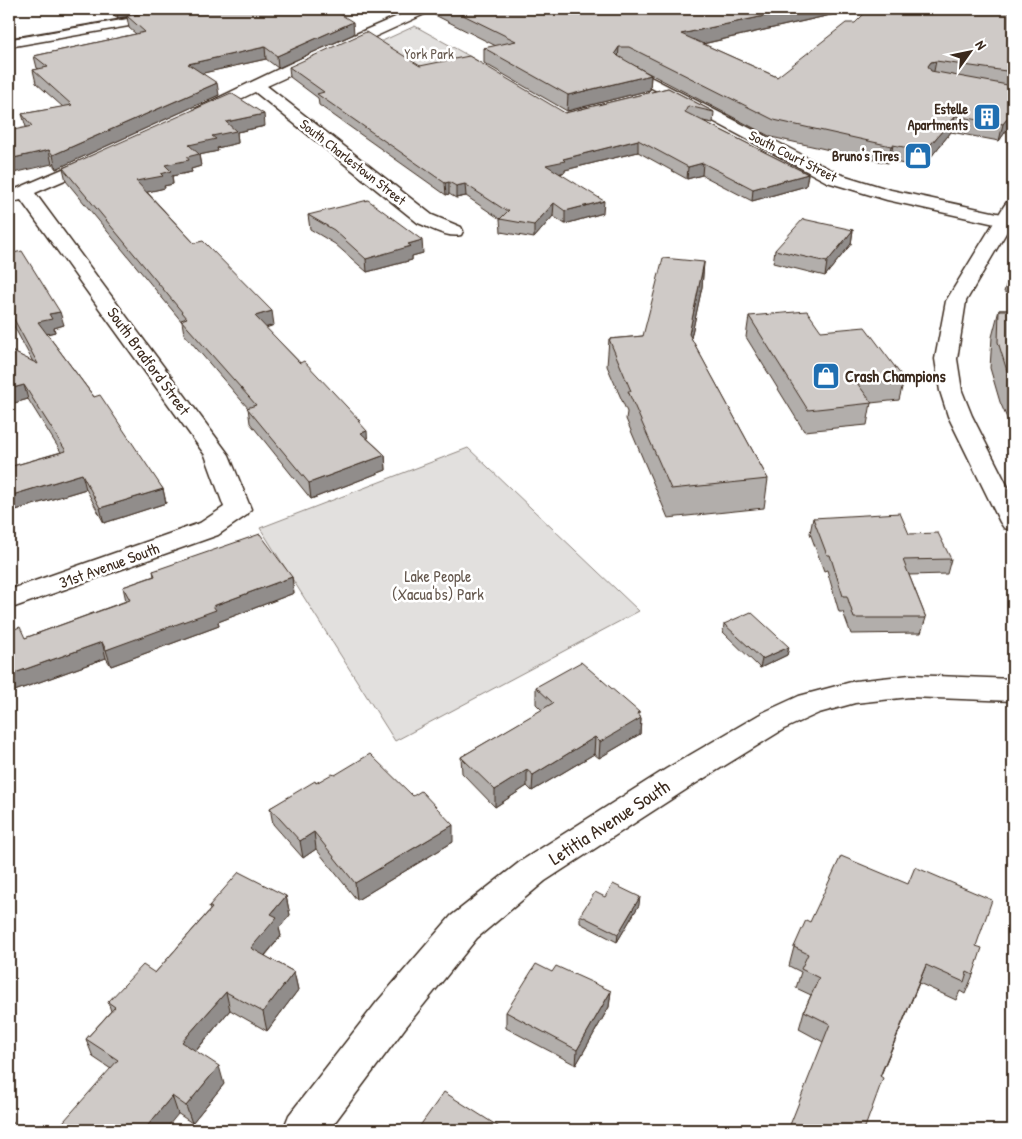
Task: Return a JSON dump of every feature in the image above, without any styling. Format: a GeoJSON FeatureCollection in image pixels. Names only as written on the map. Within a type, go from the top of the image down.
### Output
{"type":"FeatureCollection","features":[{"type":"Feature","properties":{"kind":"street"},"geometry":{"type":"LineString","coordinates":[[9,31],[135,9]]}},
{"type":"Feature","properties":{"kind":"street"},"geometry":{"type":"LineString","coordinates":[[9,43],[203,9]]}},
{"type":"Feature","properties":{"kind":"street"},"geometry":{"type":"LineString","coordinates":[[186,119],[318,56],[424,9]]}},
{"type":"Feature","properties":{"kind":"street","name":"South Court Street"},"geometry":{"type":"LineString","coordinates":[[623,67],[840,180],[888,195],[1009,213]]}},
{"type":"Feature","properties":{"kind":"street","name":"South Charlestown Street"},"geometry":{"type":"LineString","coordinates":[[257,86],[425,219],[454,231]]}},
{"type":"Feature","properties":{"kind":"street"},"geometry":{"type":"LineString","coordinates":[[650,97],[669,92]]}},
{"type":"Feature","properties":{"kind":"street"},"geometry":{"type":"LineString","coordinates":[[17,195],[115,152]]}},
{"type":"Feature","properties":{"kind":"street","name":"South Bradford Street"},"geometry":{"type":"LineString","coordinates":[[17,195],[217,455],[238,509],[209,529]]}},
{"type":"Feature","properties":{"kind":"street"},"geometry":{"type":"LineString","coordinates":[[1009,213],[956,301],[946,359],[951,391],[960,416],[1013,522]]}},
{"type":"Feature","properties":{"kind":"street","name":"31st Avenue South"},"geometry":{"type":"LineString","coordinates":[[9,600],[209,529]]}},
{"type":"Feature","properties":{"kind":"street","name":"Letitia Avenue South"},"geometry":{"type":"LineString","coordinates":[[304,1130],[391,1015],[464,927],[533,871],[678,778],[773,721],[810,704],[855,692],[910,686],[1013,690]]}},
{"type":"Feature","properties":{"kind":"green space","name":"York Park"},"geometry":{"type":"Polygon","coordinates":[[[415,26],[478,61],[426,73],[378,43],[415,26]]]}},
{"type":"Feature","properties":{"kind":"green space","name":"Lake People (Xacua'bs) Park"},"geometry":{"type":"Polygon","coordinates":[[[468,448],[639,611],[395,741],[260,528],[468,448]]]}},
{"type":"Feature","properties":{"kind":"building"},"geometry":{"type":"Polygon","coordinates":[[[171,9],[332,9],[353,22],[277,56],[265,47],[188,64],[217,83],[53,155],[49,150],[9,159],[9,131],[32,126],[22,114],[72,105],[33,70],[48,67],[34,56],[145,32],[127,16],[171,9]]]}},
{"type":"Feature","properties":{"kind":"building"},"geometry":{"type":"Polygon","coordinates":[[[451,9],[797,9],[681,34],[777,77],[846,23],[855,23],[869,9],[1013,9],[1013,72],[936,61],[931,62],[928,66],[931,71],[1013,86],[1013,111],[1003,124],[955,116],[925,151],[891,146],[774,120],[629,47],[619,47],[615,53],[651,75],[568,95],[484,48],[516,41],[451,9]]]}},
{"type":"Feature","properties":{"kind":"building"},"geometry":{"type":"Polygon","coordinates":[[[366,32],[420,66],[469,56],[565,113],[668,88],[714,112],[688,106],[685,112],[808,174],[753,189],[703,163],[688,167],[638,140],[546,165],[604,201],[565,211],[554,203],[534,225],[500,219],[509,210],[505,210],[465,184],[456,186],[449,182],[445,183],[317,94],[324,92],[289,67],[366,32]]]}},
{"type":"Feature","properties":{"kind":"building"},"geometry":{"type":"Polygon","coordinates":[[[231,93],[264,114],[226,122],[236,131],[212,136],[216,139],[189,145],[199,154],[187,157],[189,160],[165,165],[171,171],[161,174],[163,176],[136,181],[194,243],[203,241],[272,311],[255,316],[300,363],[304,361],[360,421],[358,421],[367,431],[361,433],[385,455],[309,483],[247,408],[256,405],[181,320],[187,318],[63,168],[231,93]]]}},
{"type":"Feature","properties":{"kind":"building"},"geometry":{"type":"Polygon","coordinates":[[[368,200],[422,240],[408,244],[411,246],[366,259],[334,230],[308,215],[368,200]]]}},
{"type":"Feature","properties":{"kind":"building"},"geometry":{"type":"Polygon","coordinates":[[[803,219],[853,230],[827,262],[775,250],[803,219]]]}},
{"type":"Feature","properties":{"kind":"building"},"geometry":{"type":"Polygon","coordinates":[[[22,251],[60,312],[49,314],[52,319],[38,322],[94,397],[100,395],[163,489],[100,508],[82,474],[9,496],[9,467],[66,451],[24,385],[9,389],[9,350],[38,364],[9,310],[9,254],[22,251]]]}},
{"type":"Feature","properties":{"kind":"building"},"geometry":{"type":"Polygon","coordinates":[[[663,258],[704,262],[689,334],[768,479],[671,489],[628,391],[631,391],[609,339],[643,336],[663,258]]]}},
{"type":"Feature","properties":{"kind":"building"},"geometry":{"type":"Polygon","coordinates":[[[999,310],[1013,310],[1013,386],[998,342],[999,310]]]}},
{"type":"Feature","properties":{"kind":"building","name":"Crash Champions"},"geometry":{"type":"Polygon","coordinates":[[[807,311],[821,331],[865,327],[904,379],[857,383],[872,403],[808,410],[749,316],[807,311]]]}},
{"type":"Feature","properties":{"kind":"building"},"geometry":{"type":"Polygon","coordinates":[[[900,513],[909,534],[938,533],[951,559],[903,560],[926,618],[854,618],[847,596],[843,596],[830,555],[827,555],[813,518],[900,513]]]}},
{"type":"Feature","properties":{"kind":"building"},"geometry":{"type":"Polygon","coordinates":[[[260,534],[292,577],[213,606],[216,610],[106,650],[102,642],[9,675],[9,631],[20,627],[25,638],[130,600],[123,587],[155,576],[153,571],[260,534]]]}},
{"type":"Feature","properties":{"kind":"building"},"geometry":{"type":"Polygon","coordinates":[[[751,612],[789,647],[762,659],[724,624],[751,612]]]}},
{"type":"Feature","properties":{"kind":"building"},"geometry":{"type":"Polygon","coordinates":[[[581,662],[639,712],[637,713],[641,718],[600,742],[595,737],[533,775],[527,770],[495,790],[461,757],[553,703],[536,687],[581,662]]]}},
{"type":"Feature","properties":{"kind":"building"},"geometry":{"type":"Polygon","coordinates":[[[370,754],[413,796],[421,791],[453,825],[355,883],[314,832],[300,841],[270,808],[315,781],[316,783],[332,774],[335,775],[370,754]]]}},
{"type":"Feature","properties":{"kind":"building"},"geometry":{"type":"Polygon","coordinates":[[[841,856],[908,884],[915,867],[992,900],[976,946],[982,948],[973,975],[967,972],[964,982],[926,965],[880,1076],[883,1078],[864,1130],[788,1130],[830,1024],[804,1011],[819,978],[801,969],[808,954],[794,947],[806,920],[810,922],[841,856]]]}},
{"type":"Feature","properties":{"kind":"building"},"geometry":{"type":"Polygon","coordinates":[[[239,872],[286,896],[271,914],[277,917],[251,948],[294,972],[263,1012],[226,992],[182,1042],[219,1066],[186,1106],[172,1096],[144,1130],[56,1130],[118,1060],[86,1039],[115,1007],[108,1002],[143,965],[155,973],[212,908],[209,906],[239,872]]]}},
{"type":"Feature","properties":{"kind":"building"},"geometry":{"type":"Polygon","coordinates":[[[613,884],[640,897],[618,934],[580,915],[595,892],[605,897],[613,884]]]}},
{"type":"Feature","properties":{"kind":"building"},"geometry":{"type":"Polygon","coordinates":[[[536,964],[552,972],[556,966],[611,991],[577,1050],[506,1012],[536,964]]]}},
{"type":"Feature","properties":{"kind":"building"},"geometry":{"type":"Polygon","coordinates":[[[444,1092],[504,1130],[417,1130],[444,1092]]]}},
{"type":"Feature","properties":{"kind":"building"},"geometry":{"type":"Polygon","coordinates":[[[9,1120],[24,1130],[9,1130],[9,1120]]]}},
{"type":"Feature","properties":{"kind":"tram line"},"geometry":{"type":"LineString","coordinates":[[9,39],[142,16]]}},
{"type":"Feature","properties":{"kind":"place","name":"Estelle Apartments"},"geometry":{"type":"Point","coordinates":[987,117]}},
{"type":"Feature","properties":{"kind":"place","name":"Bruno's Tires"},"geometry":{"type":"Point","coordinates":[918,156]}},
{"type":"Feature","properties":{"kind":"place","name":"Crash Champions"},"geometry":{"type":"Point","coordinates":[826,376]}}]}
